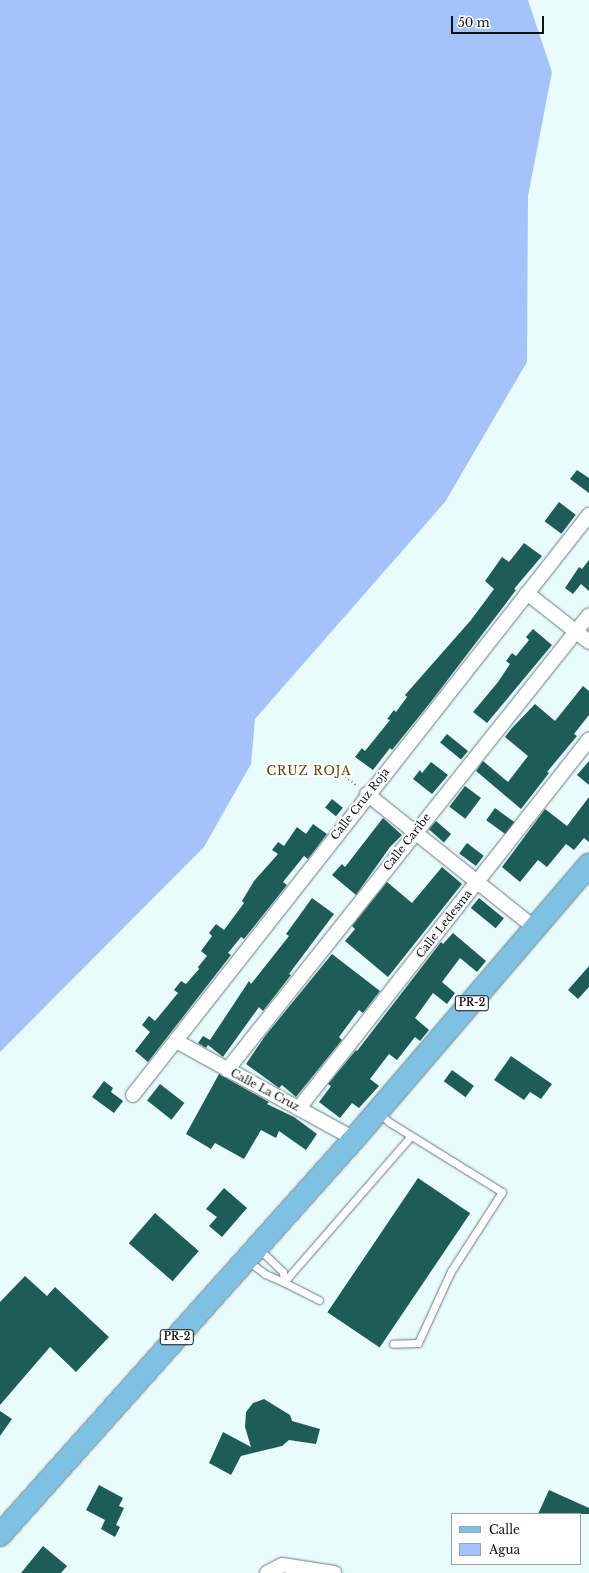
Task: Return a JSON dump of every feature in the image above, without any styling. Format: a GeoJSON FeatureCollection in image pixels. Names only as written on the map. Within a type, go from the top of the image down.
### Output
{"type":"FeatureCollection","features":[{"type":"Feature","properties":{"kind":"main road","name":"PR-2"},"geometry":{"type":"LineString","coordinates":[[0,1535],[378,1112],[536,929],[589,865]]}},
{"type":"Feature","properties":{"kind":"street","name":"Calle Cruz Roja"},"geometry":{"type":"LineString","coordinates":[[133,1095],[367,794],[589,514]]}},
{"type":"Feature","properties":{"kind":"street"},"geometry":{"type":"LineString","coordinates":[[527,593],[589,642]]}},
{"type":"Feature","properties":{"kind":"street","name":"Calle Caribe"},"geometry":{"type":"LineString","coordinates":[[228,1070],[415,832],[589,615]]}},
{"type":"Feature","properties":{"kind":"street","name":"Calle Ledesma"},"geometry":{"type":"LineString","coordinates":[[299,1108],[589,740]]}},
{"type":"Feature","properties":{"kind":"street"},"geometry":{"type":"LineString","coordinates":[[367,794],[536,929]]}},
{"type":"Feature","properties":{"kind":"street","name":"Calle La Cruz"},"geometry":{"type":"LineString","coordinates":[[176,1041],[354,1139]]}},
{"type":"Feature","properties":{"kind":"street"},"geometry":{"type":"LineString","coordinates":[[267,1573],[282,1565],[334,1573]]}},
{"type":"Feature","properties":{"kind":"lane"},"geometry":{"type":"LineString","coordinates":[[378,1112],[411,1136],[502,1192],[451,1271],[418,1343],[393,1344]]}},
{"type":"Feature","properties":{"kind":"lane"},"geometry":{"type":"LineString","coordinates":[[284,1282],[411,1136]]}},
{"type":"Feature","properties":{"kind":"lane"},"geometry":{"type":"LineString","coordinates":[[252,1253],[283,1272],[284,1282]]}},
{"type":"Feature","properties":{"kind":"lane"},"geometry":{"type":"LineString","coordinates":[[252,1253],[265,1274],[319,1300]]}},
{"type":"Feature","properties":{"kind":"path"},"geometry":{"type":"LineString","coordinates":[[336,769],[367,794]]}},
{"type":"Feature","properties":{"kind":"water"},"geometry":{"type":"Polygon","coordinates":[[[0,0],[528,0],[552,72],[528,196],[527,362],[445,502],[255,719],[251,764],[204,847],[0,1052],[0,0]]]}},
{"type":"Feature","properties":{"kind":"building"},"geometry":{"type":"Polygon","coordinates":[[[577,470],[589,478],[589,493],[570,479],[577,470]]]}},
{"type":"Feature","properties":{"kind":"building"},"geometry":{"type":"Polygon","coordinates":[[[559,502],[576,515],[561,534],[545,521],[559,502]]]}},
{"type":"Feature","properties":{"kind":"building"},"geometry":{"type":"Polygon","coordinates":[[[524,543],[542,556],[514,589],[516,590],[430,703],[392,750],[390,748],[373,770],[355,757],[362,748],[365,751],[390,720],[387,719],[394,710],[396,712],[407,697],[405,695],[471,620],[494,589],[485,581],[502,557],[509,562],[524,543]]]}},
{"type":"Feature","properties":{"kind":"building"},"geometry":{"type":"Polygon","coordinates":[[[589,560],[589,591],[581,584],[573,594],[565,588],[579,567],[582,569],[589,560]]]}},
{"type":"Feature","properties":{"kind":"building"},"geometry":{"type":"Polygon","coordinates":[[[533,629],[552,645],[487,723],[473,712],[498,682],[510,664],[506,661],[512,653],[516,656],[529,640],[526,637],[533,629]]]}},
{"type":"Feature","properties":{"kind":"building"},"geometry":{"type":"Polygon","coordinates":[[[583,686],[589,691],[589,715],[574,734],[577,736],[547,772],[549,773],[521,809],[476,771],[483,761],[508,782],[528,756],[505,737],[512,728],[535,704],[555,721],[583,686]]]}},
{"type":"Feature","properties":{"kind":"building"},"geometry":{"type":"Polygon","coordinates":[[[447,734],[468,751],[461,760],[440,743],[447,734]]]}},
{"type":"Feature","properties":{"kind":"building"},"geometry":{"type":"Polygon","coordinates":[[[589,761],[589,785],[577,775],[589,761]]]}},
{"type":"Feature","properties":{"kind":"building"},"geometry":{"type":"Polygon","coordinates":[[[431,762],[448,775],[432,794],[413,779],[420,770],[422,773],[431,762]]]}},
{"type":"Feature","properties":{"kind":"building"},"geometry":{"type":"Polygon","coordinates":[[[465,786],[481,798],[465,819],[449,807],[465,786]]]}},
{"type":"Feature","properties":{"kind":"building"},"geometry":{"type":"Polygon","coordinates":[[[589,797],[589,842],[584,838],[574,850],[566,844],[547,867],[538,860],[520,882],[502,867],[545,809],[567,826],[589,797]]]}},
{"type":"Feature","properties":{"kind":"building"},"geometry":{"type":"Polygon","coordinates":[[[332,799],[343,808],[336,816],[325,808],[332,799]]]}},
{"type":"Feature","properties":{"kind":"building"},"geometry":{"type":"Polygon","coordinates":[[[495,808],[514,822],[506,834],[486,820],[495,808]]]}},
{"type":"Feature","properties":{"kind":"building"},"geometry":{"type":"Polygon","coordinates":[[[383,818],[402,835],[390,847],[356,895],[332,875],[342,864],[345,867],[383,818]]]}},
{"type":"Feature","properties":{"kind":"building"},"geometry":{"type":"Polygon","coordinates":[[[436,821],[451,834],[444,842],[429,829],[436,821]]]}},
{"type":"Feature","properties":{"kind":"building"},"geometry":{"type":"Polygon","coordinates":[[[313,824],[327,834],[308,859],[304,856],[283,882],[287,885],[244,939],[241,937],[228,953],[231,955],[148,1062],[135,1051],[150,1032],[142,1025],[149,1016],[155,1021],[178,993],[174,990],[181,981],[186,984],[199,969],[198,967],[207,956],[201,951],[212,936],[209,933],[216,924],[224,930],[244,903],[242,901],[254,881],[278,854],[272,850],[278,842],[284,846],[297,827],[306,834],[313,824]]]}},
{"type":"Feature","properties":{"kind":"building"},"geometry":{"type":"Polygon","coordinates":[[[467,843],[484,856],[476,866],[459,853],[467,843]]]}},
{"type":"Feature","properties":{"kind":"building"},"geometry":{"type":"Polygon","coordinates":[[[442,867],[462,884],[388,977],[345,941],[355,929],[352,926],[387,882],[412,903],[442,867]]]}},
{"type":"Feature","properties":{"kind":"building"},"geometry":{"type":"Polygon","coordinates":[[[312,898],[334,914],[289,974],[291,975],[263,1011],[259,1007],[223,1057],[208,1045],[206,1048],[198,1043],[203,1036],[210,1040],[249,981],[251,984],[289,936],[286,934],[312,898]]]}},
{"type":"Feature","properties":{"kind":"building"},"geometry":{"type":"Polygon","coordinates":[[[479,898],[504,918],[496,928],[471,908],[479,898]]]}},
{"type":"Feature","properties":{"kind":"building"},"geometry":{"type":"Polygon","coordinates":[[[453,933],[486,961],[477,972],[460,958],[442,982],[455,993],[447,1004],[433,993],[415,1018],[429,1030],[420,1041],[415,1037],[397,1060],[389,1054],[370,1079],[379,1086],[359,1108],[352,1103],[340,1118],[319,1102],[331,1086],[328,1084],[356,1050],[357,1051],[441,942],[443,944],[453,933]]]}},
{"type":"Feature","properties":{"kind":"building"},"geometry":{"type":"Polygon","coordinates":[[[332,954],[380,991],[363,1013],[359,1010],[339,1037],[342,1040],[296,1097],[282,1085],[279,1088],[246,1064],[265,1036],[332,954]]]}},
{"type":"Feature","properties":{"kind":"building"},"geometry":{"type":"Polygon","coordinates":[[[589,966],[589,987],[578,999],[568,990],[589,966]]]}},
{"type":"Feature","properties":{"kind":"building"},"geometry":{"type":"Polygon","coordinates":[[[511,1056],[552,1084],[541,1099],[530,1092],[524,1100],[494,1080],[511,1056]]]}},
{"type":"Feature","properties":{"kind":"building"},"geometry":{"type":"Polygon","coordinates":[[[452,1070],[474,1086],[466,1097],[444,1081],[452,1070]]]}},
{"type":"Feature","properties":{"kind":"building"},"geometry":{"type":"Polygon","coordinates":[[[219,1074],[269,1102],[267,1104],[294,1117],[317,1134],[306,1150],[279,1131],[276,1138],[261,1130],[244,1159],[215,1143],[211,1149],[186,1134],[219,1074]]]}},
{"type":"Feature","properties":{"kind":"building"},"geometry":{"type":"Polygon","coordinates":[[[104,1081],[113,1088],[111,1092],[123,1101],[114,1113],[92,1097],[104,1081]]]}},
{"type":"Feature","properties":{"kind":"building"},"geometry":{"type":"Polygon","coordinates":[[[160,1084],[184,1103],[171,1120],[147,1101],[160,1084]]]}},
{"type":"Feature","properties":{"kind":"building"},"geometry":{"type":"Polygon","coordinates":[[[418,1178],[470,1213],[380,1348],[327,1312],[418,1178]]]}},
{"type":"Feature","properties":{"kind":"building"},"geometry":{"type":"Polygon","coordinates":[[[224,1188],[247,1208],[222,1237],[209,1226],[217,1217],[206,1209],[224,1188]]]}},
{"type":"Feature","properties":{"kind":"building"},"geometry":{"type":"Polygon","coordinates":[[[155,1213],[199,1251],[173,1281],[129,1243],[155,1213]]]}},
{"type":"Feature","properties":{"kind":"building"},"geometry":{"type":"Polygon","coordinates":[[[25,1276],[47,1296],[55,1287],[109,1337],[76,1372],[50,1347],[0,1405],[0,1302],[25,1276]]]}},
{"type":"Feature","properties":{"kind":"building"},"geometry":{"type":"Polygon","coordinates":[[[264,1399],[290,1415],[292,1421],[320,1429],[316,1444],[289,1440],[282,1446],[241,1456],[231,1475],[209,1463],[223,1432],[251,1447],[245,1427],[246,1412],[253,1403],[264,1399]]]}},
{"type":"Feature","properties":{"kind":"building"},"geometry":{"type":"Polygon","coordinates":[[[0,1411],[12,1419],[0,1436],[0,1411]]]}},
{"type":"Feature","properties":{"kind":"building"},"geometry":{"type":"Polygon","coordinates":[[[99,1485],[123,1498],[119,1506],[124,1508],[116,1525],[120,1527],[115,1537],[101,1529],[105,1520],[86,1510],[99,1485]]]}},
{"type":"Feature","properties":{"kind":"building"},"geometry":{"type":"Polygon","coordinates":[[[549,1490],[589,1508],[589,1514],[538,1513],[549,1490]]]}},
{"type":"Feature","properties":{"kind":"building"},"geometry":{"type":"Polygon","coordinates":[[[43,1546],[67,1566],[61,1573],[21,1573],[43,1546]]]}},
{"type":"Feature","properties":{"kind":"district","name":"CRUZ ROJA"},"geometry":{"type":"Point","coordinates":[309,771]}}]}
